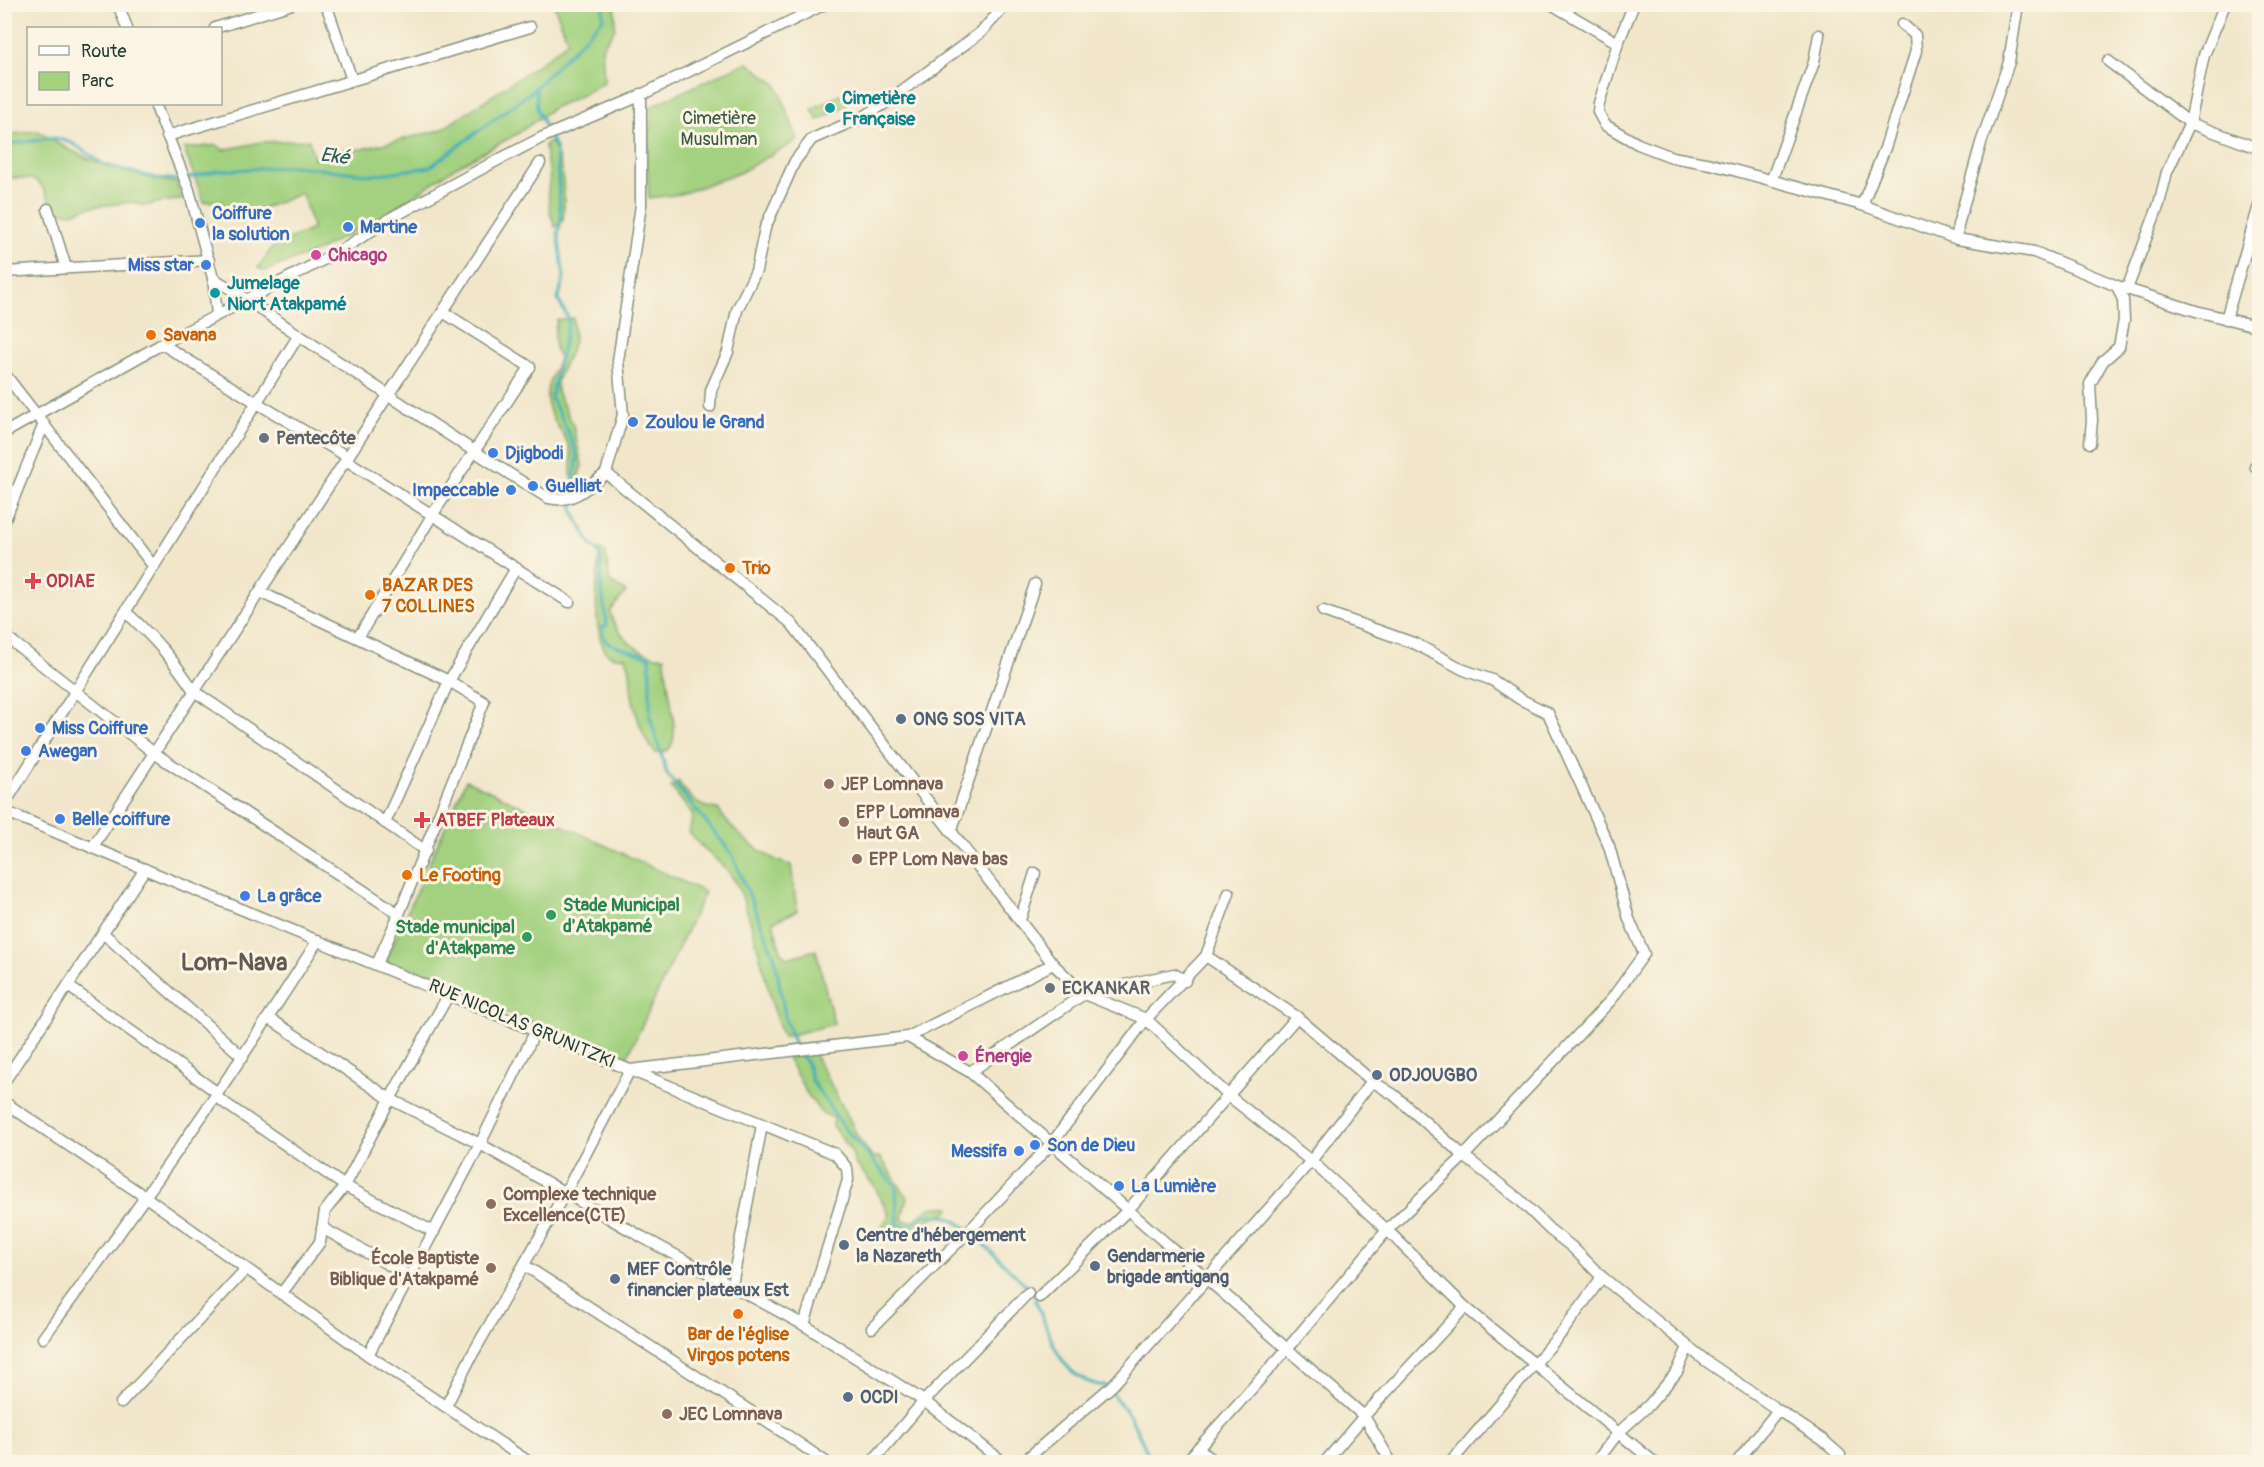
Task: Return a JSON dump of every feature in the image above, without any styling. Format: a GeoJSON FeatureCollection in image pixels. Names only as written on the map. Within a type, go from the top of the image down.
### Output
{"type":"FeatureCollection","features":[{"type":"Feature","properties":{"kind":"street"},"geometry":{"type":"LineString","coordinates":[[118,4],[127,27]]}},
{"type":"Feature","properties":{"kind":"street"},"geometry":{"type":"LineString","coordinates":[[218,27],[292,4]]}},
{"type":"Feature","properties":{"kind":"street"},"geometry":{"type":"LineString","coordinates":[[326,4],[352,81]]}},
{"type":"Feature","properties":{"kind":"street"},"geometry":{"type":"LineString","coordinates":[[4,433],[41,420],[162,344],[340,251],[399,213],[543,137],[641,94],[825,4]]}},
{"type":"Feature","properties":{"kind":"street"},"geometry":{"type":"LineString","coordinates":[[710,407],[711,390],[728,352],[737,310],[756,271],[765,228],[795,161],[812,139],[865,116],[884,104],[980,33],[1007,4]]}},
{"type":"Feature","properties":{"kind":"street"},"geometry":{"type":"LineString","coordinates":[[1551,4],[1618,43]]}},
{"type":"Feature","properties":{"kind":"street"},"geometry":{"type":"LineString","coordinates":[[1634,4],[1618,43],[1598,112],[1605,125],[1638,144],[1672,157],[1772,179],[1862,205],[1957,238],[2034,252],[2122,287],[2259,327]]}},
{"type":"Feature","properties":{"kind":"street"},"geometry":{"type":"LineString","coordinates":[[1957,238],[1958,225],[1981,142],[2009,62],[2018,4]]}},
{"type":"Feature","properties":{"kind":"street"},"geometry":{"type":"LineString","coordinates":[[2090,443],[2092,420],[2090,384],[2103,361],[2119,347],[2122,329],[2122,287],[2159,204],[2167,172],[2190,123],[2204,55],[2225,4]]}},
{"type":"Feature","properties":{"kind":"street"},"geometry":{"type":"LineString","coordinates":[[1862,205],[1884,148],[1916,51],[1915,35],[1902,24]]}},
{"type":"Feature","properties":{"kind":"street"},"geometry":{"type":"LineString","coordinates":[[167,136],[530,27]]}},
{"type":"Feature","properties":{"kind":"street"},"geometry":{"type":"LineString","coordinates":[[1772,179],[1814,62],[1819,35]]}},
{"type":"Feature","properties":{"kind":"street"},"geometry":{"type":"LineString","coordinates":[[2108,61],[2190,123],[2259,149]]}},
{"type":"Feature","properties":{"kind":"street"},"geometry":{"type":"LineString","coordinates":[[213,278],[247,298],[473,452],[548,498],[558,501],[575,495],[606,473],[623,415],[618,361],[641,205],[641,94]]}},
{"type":"Feature","properties":{"kind":"street"},"geometry":{"type":"LineString","coordinates":[[155,105],[189,190],[213,278],[217,315]]}},
{"type":"Feature","properties":{"kind":"street"},"geometry":{"type":"LineString","coordinates":[[92,848],[540,164]]}},
{"type":"Feature","properties":{"kind":"street"},"geometry":{"type":"LineString","coordinates":[[2226,319],[2259,202]]}},
{"type":"Feature","properties":{"kind":"street"},"geometry":{"type":"LineString","coordinates":[[48,209],[66,268]]}},
{"type":"Feature","properties":{"kind":"street"},"geometry":{"type":"LineString","coordinates":[[4,272],[208,260]]}},
{"type":"Feature","properties":{"kind":"street"},"geometry":{"type":"LineString","coordinates":[[359,636],[433,514],[530,367],[443,312]]}},
{"type":"Feature","properties":{"kind":"street"},"geometry":{"type":"LineString","coordinates":[[4,805],[299,335]]}},
{"type":"Feature","properties":{"kind":"street"},"geometry":{"type":"LineString","coordinates":[[162,344],[347,459],[569,602]]}},
{"type":"Feature","properties":{"kind":"street"},"geometry":{"type":"LineString","coordinates":[[4,373],[154,567]]}},
{"type":"Feature","properties":{"kind":"street"},"geometry":{"type":"LineString","coordinates":[[4,522],[41,420]]}},
{"type":"Feature","properties":{"kind":"street"},"geometry":{"type":"LineString","coordinates":[[606,473],[791,623],[1053,964],[1084,994],[1146,1019],[1229,1096],[1311,1161],[1387,1230],[1465,1307],[1654,1462]]}},
{"type":"Feature","properties":{"kind":"street"},"geometry":{"type":"LineString","coordinates":[[385,823],[449,681],[516,568]]}},
{"type":"Feature","properties":{"kind":"street"},"geometry":{"type":"LineString","coordinates":[[951,832],[1035,584]]}},
{"type":"Feature","properties":{"kind":"street"},"geometry":{"type":"LineString","coordinates":[[260,591],[359,636],[449,681],[484,702],[426,851],[377,964]]}},
{"type":"Feature","properties":{"kind":"street"},"geometry":{"type":"LineString","coordinates":[[1186,1462],[1288,1348],[1387,1230],[1464,1156],[1611,1000],[1644,954],[1629,919],[1609,846],[1548,712],[1520,699],[1492,680],[1464,670],[1416,644],[1323,611]]}},
{"type":"Feature","properties":{"kind":"street"},"geometry":{"type":"LineString","coordinates":[[126,612],[153,637],[173,660],[194,692],[426,851]]}},
{"type":"Feature","properties":{"kind":"street"},"geometry":{"type":"LineString","coordinates":[[4,635],[154,753],[399,914]]}},
{"type":"Feature","properties":{"kind":"street","name":"RUE NICOLAS GRUNITZKI"},"geometry":{"type":"LineString","coordinates":[[4,811],[630,1070],[908,1037],[1053,964]]}},
{"type":"Feature","properties":{"kind":"street"},"geometry":{"type":"LineString","coordinates":[[4,1082],[145,870]]}},
{"type":"Feature","properties":{"kind":"street"},"geometry":{"type":"LineString","coordinates":[[1020,920],[1035,873]]}},
{"type":"Feature","properties":{"kind":"street"},"geometry":{"type":"LineString","coordinates":[[872,1328],[970,1230],[1052,1143],[1146,1019],[1185,981],[1206,956],[1229,893]]}},
{"type":"Feature","properties":{"kind":"street"},"geometry":{"type":"LineString","coordinates":[[104,933],[243,1056]]}},
{"type":"Feature","properties":{"kind":"street"},"geometry":{"type":"LineString","coordinates":[[43,1338],[147,1198],[269,1018],[318,940]]}},
{"type":"Feature","properties":{"kind":"street"},"geometry":{"type":"LineString","coordinates":[[1206,956],[1297,1017],[1372,1081],[1394,1095],[1464,1156],[1520,1200],[1602,1277],[1688,1347],[1823,1440],[1840,1455]]}},
{"type":"Feature","properties":{"kind":"street"},"geometry":{"type":"LineString","coordinates":[[970,1072],[1084,994],[1174,974],[1185,981]]}},
{"type":"Feature","properties":{"kind":"street"},"geometry":{"type":"LineString","coordinates":[[68,986],[345,1186],[434,1232]]}},
{"type":"Feature","properties":{"kind":"street"},"geometry":{"type":"LineString","coordinates":[[281,1294],[320,1242],[326,1211],[345,1186],[448,994]]}},
{"type":"Feature","properties":{"kind":"street"},"geometry":{"type":"LineString","coordinates":[[872,1462],[924,1401],[1033,1295],[1128,1210],[1297,1017]]}},
{"type":"Feature","properties":{"kind":"street"},"geometry":{"type":"LineString","coordinates":[[269,1018],[390,1099],[480,1144],[642,1237],[804,1325],[924,1401],[1003,1462]]}},
{"type":"Feature","properties":{"kind":"street"},"geometry":{"type":"LineString","coordinates":[[368,1355],[480,1144],[536,1030]]}},
{"type":"Feature","properties":{"kind":"street"},"geometry":{"type":"LineString","coordinates":[[908,1037],[970,1072],[1288,1348],[1364,1416],[1391,1462]]}},
{"type":"Feature","properties":{"kind":"street"},"geometry":{"type":"LineString","coordinates":[[446,1406],[565,1193],[630,1070],[835,1154],[847,1167],[848,1180],[804,1325]]}},
{"type":"Feature","properties":{"kind":"street"},"geometry":{"type":"LineString","coordinates":[[1023,1462],[1113,1385],[1311,1161],[1372,1081]]}},
{"type":"Feature","properties":{"kind":"street"},"geometry":{"type":"LineString","coordinates":[[4,1102],[147,1198],[368,1355],[529,1462]]}},
{"type":"Feature","properties":{"kind":"street"},"geometry":{"type":"LineString","coordinates":[[732,1285],[762,1125]]}},
{"type":"Feature","properties":{"kind":"street"},"geometry":{"type":"LineString","coordinates":[[322,1228],[411,1277]]}},
{"type":"Feature","properties":{"kind":"street"},"geometry":{"type":"LineString","coordinates":[[524,1265],[826,1462]]}},
{"type":"Feature","properties":{"kind":"street"},"geometry":{"type":"LineString","coordinates":[[121,1403],[246,1269]]}},
{"type":"Feature","properties":{"kind":"street"},"geometry":{"type":"LineString","coordinates":[[1451,1462],[1563,1331],[1602,1277]]}},
{"type":"Feature","properties":{"kind":"street"},"geometry":{"type":"LineString","coordinates":[[1325,1462],[1364,1416],[1465,1307]]}},
{"type":"Feature","properties":{"kind":"street"},"geometry":{"type":"LineString","coordinates":[[1596,1462],[1618,1433],[1649,1405],[1677,1372],[1688,1347]]}},
{"type":"Feature","properties":{"kind":"street"},"geometry":{"type":"LineString","coordinates":[[1737,1462],[1778,1410]]}},
{"type":"Feature","properties":{"kind":"street"},"geometry":{"type":"LineString","coordinates":[[1198,1448],[1215,1462]]}},
{"type":"Feature","properties":{"kind":"green space"},"geometry":{"type":"Polygon","coordinates":[[[554,5],[615,5],[615,29],[602,47],[604,82],[553,108],[517,134],[456,167],[390,212],[317,251],[265,271],[258,268],[274,245],[313,229],[302,193],[236,219],[221,201],[204,202],[184,149],[217,145],[223,150],[262,142],[309,140],[314,159],[327,157],[329,151],[362,149],[441,130],[539,64],[568,41],[554,5]]]}},
{"type":"Feature","properties":{"kind":"green space","name":"Cimetière Musulman"},"geometry":{"type":"Polygon","coordinates":[[[747,62],[777,85],[798,140],[739,173],[681,194],[649,198],[647,160],[652,106],[747,62]]]}},
{"type":"Feature","properties":{"kind":"green space"},"geometry":{"type":"Polygon","coordinates":[[[842,94],[847,105],[818,120],[812,109],[842,94]]]}},
{"type":"Feature","properties":{"kind":"green space"},"geometry":{"type":"Polygon","coordinates":[[[37,131],[104,165],[139,176],[177,183],[182,200],[144,206],[133,202],[89,207],[73,213],[56,211],[38,182],[5,176],[4,135],[37,131]]]}},
{"type":"Feature","properties":{"kind":"green space"},"geometry":{"type":"Polygon","coordinates":[[[550,142],[558,158],[564,192],[563,221],[555,227],[550,212],[548,191],[550,173],[545,144],[550,142]]]}},
{"type":"Feature","properties":{"kind":"green space"},"geometry":{"type":"Polygon","coordinates":[[[573,318],[574,342],[557,381],[557,392],[573,425],[582,465],[577,481],[571,476],[569,445],[550,411],[547,393],[559,358],[554,339],[557,320],[573,318]]]}},
{"type":"Feature","properties":{"kind":"green space"},"geometry":{"type":"Polygon","coordinates":[[[600,549],[606,553],[610,582],[626,592],[610,612],[613,621],[630,644],[646,653],[665,657],[674,737],[671,746],[663,752],[656,753],[651,748],[639,723],[631,688],[630,668],[625,657],[611,656],[604,649],[600,638],[596,606],[600,549]]]}},
{"type":"Feature","properties":{"kind":"green space","name":"Stade Municipal d'Atakpamé"},"geometry":{"type":"Polygon","coordinates":[[[466,780],[705,892],[627,1057],[621,1057],[484,1004],[385,962],[466,780]]]}},
{"type":"Feature","properties":{"kind":"green space"},"geometry":{"type":"Polygon","coordinates":[[[678,781],[690,797],[699,804],[718,809],[740,835],[760,851],[791,865],[797,911],[773,922],[781,952],[787,958],[816,950],[834,1024],[783,1037],[741,894],[733,878],[689,832],[693,815],[671,787],[678,781]]]}},
{"type":"Feature","properties":{"kind":"green space"},"geometry":{"type":"Polygon","coordinates":[[[814,1053],[857,1136],[872,1157],[880,1157],[907,1197],[902,1218],[904,1221],[914,1221],[930,1208],[950,1207],[948,1212],[932,1218],[914,1237],[904,1241],[883,1232],[881,1228],[889,1215],[875,1187],[854,1162],[852,1152],[833,1127],[834,1118],[821,1113],[806,1092],[787,1057],[814,1053]]]}},
{"type":"Feature","properties":{"kind":"waterway","name":"Eké"},"geometry":{"type":"LineString","coordinates":[[188,178],[216,171],[296,166],[373,175],[430,167],[531,92],[603,19],[603,4]]}},
{"type":"Feature","properties":{"kind":"waterway"},"geometry":{"type":"LineString","coordinates":[[536,87],[537,109],[556,149],[561,221],[558,233],[564,277],[558,300],[569,319],[551,398],[567,429],[576,454],[577,464],[572,493]]}},
{"type":"Feature","properties":{"kind":"waterway","name":"Eké"},"geometry":{"type":"LineString","coordinates":[[4,145],[55,138],[72,143],[105,165],[156,178],[182,180]]}},
{"type":"Feature","properties":{"kind":"waterway"},"geometry":{"type":"LineString","coordinates":[[572,500],[574,513],[601,559],[601,586],[607,625],[602,628],[605,641],[650,657],[650,717],[667,774],[732,854],[775,958],[786,1022],[797,1050],[807,1063],[812,1081],[845,1129],[896,1187],[898,1225],[913,1224],[925,1215],[949,1217],[968,1229],[1031,1290]]}},
{"type":"Feature","properties":{"kind":"waterway"},"geometry":{"type":"LineString","coordinates":[[1035,1299],[1052,1341],[1067,1366],[1077,1376],[1090,1383],[1106,1386],[1130,1416],[1152,1462]]}},
{"type":"Feature","properties":{"kind":"place","name":"Cimetière Française"},"geometry":{"type":"Point","coordinates":[830,108]}},
{"type":"Feature","properties":{"kind":"place","name":"Coiffure la solution"},"geometry":{"type":"Point","coordinates":[200,223]}},
{"type":"Feature","properties":{"kind":"place","name":"Martine"},"geometry":{"type":"Point","coordinates":[348,227]}},
{"type":"Feature","properties":{"kind":"place","name":"Chicago"},"geometry":{"type":"Point","coordinates":[316,255]}},
{"type":"Feature","properties":{"kind":"place","name":"Miss star"},"geometry":{"type":"Point","coordinates":[206,265]}},
{"type":"Feature","properties":{"kind":"place","name":"Jumelage Niort Atakpamé"},"geometry":{"type":"Point","coordinates":[215,293]}},
{"type":"Feature","properties":{"kind":"place","name":"Savana"},"geometry":{"type":"Point","coordinates":[151,335]}},
{"type":"Feature","properties":{"kind":"place","name":"Zoulou le Grand"},"geometry":{"type":"Point","coordinates":[633,422]}},
{"type":"Feature","properties":{"kind":"place","name":"Pentecôte"},"geometry":{"type":"Point","coordinates":[264,438]}},
{"type":"Feature","properties":{"kind":"place","name":"Djigbodi"},"geometry":{"type":"Point","coordinates":[493,453]}},
{"type":"Feature","properties":{"kind":"place","name":"Guelliat"},"geometry":{"type":"Point","coordinates":[533,486]}},
{"type":"Feature","properties":{"kind":"place","name":"Impeccable"},"geometry":{"type":"Point","coordinates":[511,490]}},
{"type":"Feature","properties":{"kind":"place","name":"Trio"},"geometry":{"type":"Point","coordinates":[730,568]}},
{"type":"Feature","properties":{"kind":"place","name":"ODIAE"},"geometry":{"type":"Point","coordinates":[33,581]}},
{"type":"Feature","properties":{"kind":"place","name":"BAZAR DES 7 COLLINES"},"geometry":{"type":"Point","coordinates":[370,595]}},
{"type":"Feature","properties":{"kind":"place","name":"ONG SOS VITA"},"geometry":{"type":"Point","coordinates":[901,719]}},
{"type":"Feature","properties":{"kind":"place","name":"Miss Coiffure"},"geometry":{"type":"Point","coordinates":[40,728]}},
{"type":"Feature","properties":{"kind":"place","name":"Awegan"},"geometry":{"type":"Point","coordinates":[26,751]}},
{"type":"Feature","properties":{"kind":"place","name":"JEP Lomnava"},"geometry":{"type":"Point","coordinates":[829,784]}},
{"type":"Feature","properties":{"kind":"place","name":"Belle coiffure"},"geometry":{"type":"Point","coordinates":[60,819]}},
{"type":"Feature","properties":{"kind":"place","name":"ATBEF Plateaux"},"geometry":{"type":"Point","coordinates":[422,820]}},
{"type":"Feature","properties":{"kind":"place","name":"EPP Lomnava Haut GA"},"geometry":{"type":"Point","coordinates":[844,822]}},
{"type":"Feature","properties":{"kind":"place","name":"EPP Lom Nava bas"},"geometry":{"type":"Point","coordinates":[857,859]}},
{"type":"Feature","properties":{"kind":"place","name":"Le Footing"},"geometry":{"type":"Point","coordinates":[407,875]}},
{"type":"Feature","properties":{"kind":"place","name":"La grâce"},"geometry":{"type":"Point","coordinates":[245,896]}},
{"type":"Feature","properties":{"kind":"place","name":"Stade Municipal d'Atakpamé"},"geometry":{"type":"Point","coordinates":[551,915]}},
{"type":"Feature","properties":{"kind":"place","name":"Stade municipal d'Atakpame"},"geometry":{"type":"Point","coordinates":[527,937]}},
{"type":"Feature","properties":{"kind":"place","name":"ECKANKAR"},"geometry":{"type":"Point","coordinates":[1050,988]}},
{"type":"Feature","properties":{"kind":"place","name":"Énergie"},"geometry":{"type":"Point","coordinates":[963,1056]}},
{"type":"Feature","properties":{"kind":"place","name":"ODJOUGBO"},"geometry":{"type":"Point","coordinates":[1377,1075]}},
{"type":"Feature","properties":{"kind":"place","name":"Son de Dieu"},"geometry":{"type":"Point","coordinates":[1035,1145]}},
{"type":"Feature","properties":{"kind":"place","name":"Messifa"},"geometry":{"type":"Point","coordinates":[1019,1151]}},
{"type":"Feature","properties":{"kind":"place","name":"La Lumière"},"geometry":{"type":"Point","coordinates":[1119,1186]}},
{"type":"Feature","properties":{"kind":"place","name":"Complexe technique Excellence(CTE)"},"geometry":{"type":"Point","coordinates":[491,1204]}},
{"type":"Feature","properties":{"kind":"place","name":"Centre d'hébergement la Nazareth"},"geometry":{"type":"Point","coordinates":[844,1245]}},
{"type":"Feature","properties":{"kind":"place","name":"Gendarmerie brigade antigang"},"geometry":{"type":"Point","coordinates":[1095,1266]}},
{"type":"Feature","properties":{"kind":"place","name":"École Baptiste Biblique d'Atakpamé"},"geometry":{"type":"Point","coordinates":[491,1268]}},
{"type":"Feature","properties":{"kind":"place","name":"MEF Contrôle financier plateaux Est"},"geometry":{"type":"Point","coordinates":[615,1279]}},
{"type":"Feature","properties":{"kind":"place","name":"Bar de l'église Virgos potens"},"geometry":{"type":"Point","coordinates":[738,1314]}},
{"type":"Feature","properties":{"kind":"place","name":"OCDI"},"geometry":{"type":"Point","coordinates":[848,1397]}},
{"type":"Feature","properties":{"kind":"place","name":"JEC Lomnava"},"geometry":{"type":"Point","coordinates":[667,1414]}},
{"type":"Feature","properties":{"kind":"district","name":"Lom-Nava"},"geometry":{"type":"Point","coordinates":[234,962]}}]}
